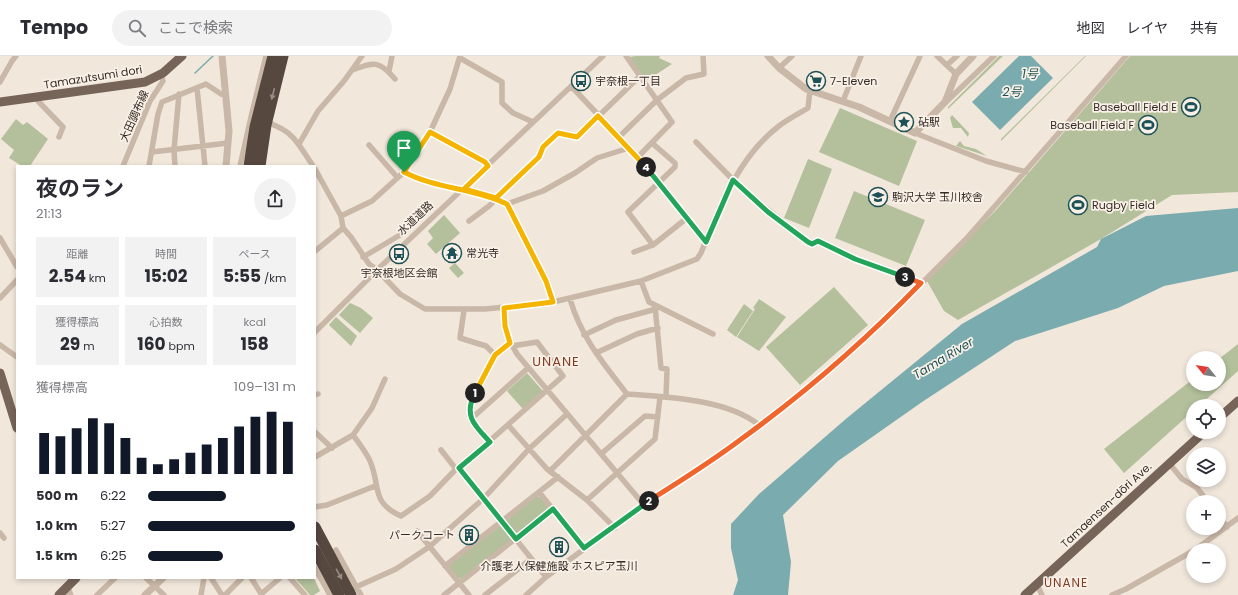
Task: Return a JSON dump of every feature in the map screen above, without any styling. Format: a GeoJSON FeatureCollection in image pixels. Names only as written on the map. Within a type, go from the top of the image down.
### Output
{"type":"FeatureCollection","features":[{"type":"Feature","properties":{"kind":"highway"},"geometry":{"type":"LineString","coordinates":[[249,165],[255,127],[273,56]]}},
{"type":"Feature","properties":{"kind":"highway"},"geometry":{"type":"LineString","coordinates":[[260,165],[266,125],[283,56]]}},
{"type":"Feature","properties":{"kind":"highway"},"geometry":{"type":"LineString","coordinates":[[316,529],[354,591]]}},
{"type":"Feature","properties":{"kind":"highway"},"geometry":{"type":"LineString","coordinates":[[316,552],[339,595]]}},
{"type":"Feature","properties":{"kind":"main road","name":"Tamazutsumi dori"},"geometry":{"type":"LineString","coordinates":[[0,102],[146,82],[161,75],[182,56]]}},
{"type":"Feature","properties":{"kind":"main road"},"geometry":{"type":"LineString","coordinates":[[0,373],[16,425]]}},
{"type":"Feature","properties":{"kind":"main road"},"geometry":{"type":"LineString","coordinates":[[1226,412],[1238,401]]}},
{"type":"Feature","properties":{"kind":"main road","name":"Tamaensen-dōri Ave."},"geometry":{"type":"LineString","coordinates":[[1025,595],[1196,439]]}},
{"type":"Feature","properties":{"kind":"main road"},"geometry":{"type":"LineString","coordinates":[[59,595],[75,579]]}},
{"type":"Feature","properties":{"kind":"street"},"geometry":{"type":"LineString","coordinates":[[0,82],[16,56]]}},
{"type":"Feature","properties":{"kind":"street"},"geometry":{"type":"LineString","coordinates":[[222,56],[226,95],[228,143],[226,165]]}},
{"type":"Feature","properties":{"kind":"street"},"geometry":{"type":"LineString","coordinates":[[240,165],[266,56]]}},
{"type":"Feature","properties":{"kind":"street"},"geometry":{"type":"LineString","coordinates":[[299,144],[318,111],[362,56]]}},
{"type":"Feature","properties":{"kind":"street"},"geometry":{"type":"LineString","coordinates":[[389,71],[392,56]]}},
{"type":"Feature","properties":{"kind":"street","name":"水道道路"},"geometry":{"type":"LineString","coordinates":[[316,331],[377,270],[603,56]]}},
{"type":"Feature","properties":{"kind":"street"},"geometry":{"type":"LineString","coordinates":[[626,56],[672,122],[638,157]]}},
{"type":"Feature","properties":{"kind":"street"},"geometry":{"type":"LineString","coordinates":[[619,137],[657,100],[686,78],[704,74],[703,56]]}},
{"type":"Feature","properties":{"kind":"street"},"geometry":{"type":"LineString","coordinates":[[768,56],[779,68],[806,89],[843,101],[890,121],[915,134],[986,161],[1026,172]]}},
{"type":"Feature","properties":{"kind":"street"},"geometry":{"type":"LineString","coordinates":[[779,68],[792,56]]}},
{"type":"Feature","properties":{"kind":"street"},"geometry":{"type":"LineString","coordinates":[[843,101],[860,56]]}},
{"type":"Feature","properties":{"kind":"street"},"geometry":{"type":"LineString","coordinates":[[890,121],[920,56]]}},
{"type":"Feature","properties":{"kind":"street"},"geometry":{"type":"LineString","coordinates":[[937,56],[956,74]]}},
{"type":"Feature","properties":{"kind":"street"},"geometry":{"type":"LineString","coordinates":[[947,66],[956,56]]}},
{"type":"Feature","properties":{"kind":"street"},"geometry":{"type":"LineString","coordinates":[[945,102],[956,74],[973,56]]}},
{"type":"Feature","properties":{"kind":"street"},"geometry":{"type":"LineString","coordinates":[[915,134],[945,102],[994,56]]}},
{"type":"Feature","properties":{"kind":"street"},"geometry":{"type":"LineString","coordinates":[[526,595],[546,577],[584,548],[759,425],[841,361],[886,319],[966,238],[1026,172],[1126,56]]}},
{"type":"Feature","properties":{"kind":"street"},"geometry":{"type":"LineString","coordinates":[[341,216],[372,201],[404,172],[430,132],[450,89],[460,57],[502,82],[502,103],[513,113],[533,122]]}},
{"type":"Feature","properties":{"kind":"street"},"geometry":{"type":"LineString","coordinates":[[352,70],[371,63],[377,64],[389,71],[395,78]]}},
{"type":"Feature","properties":{"kind":"street","name":"大田調布線"},"geometry":{"type":"LineString","coordinates":[[123,165],[150,101],[163,81],[161,75]]}},
{"type":"Feature","properties":{"kind":"street"},"geometry":{"type":"LineString","coordinates":[[469,221],[496,198],[539,157],[543,147],[558,133],[577,137],[640,76]]}},
{"type":"Feature","properties":{"kind":"street"},"geometry":{"type":"LineString","coordinates":[[149,165],[158,114],[162,102],[206,84],[221,94],[226,95]]}},
{"type":"Feature","properties":{"kind":"street"},"geometry":{"type":"LineString","coordinates":[[570,86],[638,157],[706,242]]}},
{"type":"Feature","properties":{"kind":"street"},"geometry":{"type":"LineString","coordinates":[[197,88],[205,165]]}},
{"type":"Feature","properties":{"kind":"street"},"geometry":{"type":"LineString","coordinates":[[316,171],[341,216],[343,228],[351,237],[369,264],[377,270],[400,294],[425,310],[504,308],[553,302],[641,281],[700,257],[733,180],[764,140],[778,126],[808,108],[810,90]]}},
{"type":"Feature","properties":{"kind":"street"},"geometry":{"type":"LineString","coordinates":[[175,165],[174,150],[179,94]]}},
{"type":"Feature","properties":{"kind":"street"},"geometry":{"type":"LineString","coordinates":[[37,97],[38,101],[64,127],[59,137]]}},
{"type":"Feature","properties":{"kind":"street"},"geometry":{"type":"LineString","coordinates":[[251,117],[284,128],[299,144],[312,165]]}},
{"type":"Feature","properties":{"kind":"street"},"geometry":{"type":"LineString","coordinates":[[430,132],[485,162],[488,166]]}},
{"type":"Feature","properties":{"kind":"street"},"geometry":{"type":"LineString","coordinates":[[696,142],[733,180],[768,212],[808,242],[812,244],[818,241],[855,259],[921,283]]}},
{"type":"Feature","properties":{"kind":"street"},"geometry":{"type":"LineString","coordinates":[[152,152],[228,143]]}},
{"type":"Feature","properties":{"kind":"street"},"geometry":{"type":"LineString","coordinates":[[652,143],[675,163],[675,166],[628,212],[653,245]]}},
{"type":"Feature","properties":{"kind":"street"},"geometry":{"type":"LineString","coordinates":[[369,145],[397,177]]}},
{"type":"Feature","properties":{"kind":"street"},"geometry":{"type":"LineString","coordinates":[[507,204],[543,191],[597,158],[629,148]]}},
{"type":"Feature","properties":{"kind":"street"},"geometry":{"type":"LineString","coordinates":[[404,172],[418,179],[464,189],[496,198],[507,204],[546,281],[553,302]]}},
{"type":"Feature","properties":{"kind":"street"},"geometry":{"type":"LineString","coordinates":[[634,252],[653,245],[687,218]]}},
{"type":"Feature","properties":{"kind":"street"},"geometry":{"type":"LineString","coordinates":[[316,250],[343,228]]}},
{"type":"Feature","properties":{"kind":"street"},"geometry":{"type":"LineString","coordinates":[[363,256],[405,232]]}},
{"type":"Feature","properties":{"kind":"street"},"geometry":{"type":"LineString","coordinates":[[0,238],[16,265]]}},
{"type":"Feature","properties":{"kind":"street"},"geometry":{"type":"LineString","coordinates":[[0,298],[16,281]]}},
{"type":"Feature","properties":{"kind":"street"},"geometry":{"type":"LineString","coordinates":[[641,281],[649,302],[656,308],[713,334]]}},
{"type":"Feature","properties":{"kind":"street"},"geometry":{"type":"LineString","coordinates":[[570,299],[584,335],[627,394],[666,397],[712,405],[745,417],[759,425]]}},
{"type":"Feature","properties":{"kind":"street"},"geometry":{"type":"LineString","coordinates":[[504,308],[505,326],[511,344],[528,368],[644,505]]}},
{"type":"Feature","properties":{"kind":"street"},"geometry":{"type":"LineString","coordinates":[[656,308],[661,368],[667,369],[666,397]]}},
{"type":"Feature","properties":{"kind":"street"},"geometry":{"type":"LineString","coordinates":[[584,335],[616,320],[656,308]]}},
{"type":"Feature","properties":{"kind":"street"},"geometry":{"type":"LineString","coordinates":[[464,310],[460,338],[486,346],[495,355]]}},
{"type":"Feature","properties":{"kind":"street"},"geometry":{"type":"LineString","coordinates":[[596,353],[637,334],[658,328]]}},
{"type":"Feature","properties":{"kind":"street"},"geometry":{"type":"LineString","coordinates":[[353,435],[371,462],[375,486],[384,504],[401,516],[430,496],[458,469],[509,426],[563,376],[537,342],[511,344],[495,355],[471,400],[471,419],[490,442]]}},
{"type":"Feature","properties":{"kind":"street"},"geometry":{"type":"LineString","coordinates":[[1,347],[16,356]]}},
{"type":"Feature","properties":{"kind":"street"},"geometry":{"type":"LineString","coordinates":[[471,419],[528,368]]}},
{"type":"Feature","properties":{"kind":"street"},"geometry":{"type":"LineString","coordinates":[[316,456],[353,435],[372,408],[385,379]]}},
{"type":"Feature","properties":{"kind":"street"},"geometry":{"type":"LineString","coordinates":[[550,471],[627,394]]}},
{"type":"Feature","properties":{"kind":"street"},"geometry":{"type":"LineString","coordinates":[[587,500],[655,439],[660,397]]}},
{"type":"Feature","properties":{"kind":"street"},"geometry":{"type":"LineString","coordinates":[[346,595],[396,569],[429,547],[483,499],[529,449],[567,414]]}},
{"type":"Feature","properties":{"kind":"street"},"geometry":{"type":"LineString","coordinates":[[601,454],[645,416],[658,417]]}},
{"type":"Feature","properties":{"kind":"street"},"geometry":{"type":"LineString","coordinates":[[509,426],[550,471],[587,500],[614,528]]}},
{"type":"Feature","properties":{"kind":"street"},"geometry":{"type":"LineString","coordinates":[[316,433],[332,448]]}},
{"type":"Feature","properties":{"kind":"street"},"geometry":{"type":"LineString","coordinates":[[441,450],[502,521],[546,577]]}},
{"type":"Feature","properties":{"kind":"street"},"geometry":{"type":"LineString","coordinates":[[1169,463],[1182,479],[1197,488],[1202,495]]}},
{"type":"Feature","properties":{"kind":"street"},"geometry":{"type":"LineString","coordinates":[[445,566],[558,477]]}},
{"type":"Feature","properties":{"kind":"street"},"geometry":{"type":"LineString","coordinates":[[316,507],[327,505],[375,486]]}},
{"type":"Feature","properties":{"kind":"street"},"geometry":{"type":"LineString","coordinates":[[539,492],[584,548]]}},
{"type":"Feature","properties":{"kind":"street"},"geometry":{"type":"LineString","coordinates":[[444,595],[553,509]]}},
{"type":"Feature","properties":{"kind":"street"},"geometry":{"type":"LineString","coordinates":[[1204,543],[1238,518]]}},
{"type":"Feature","properties":{"kind":"street"},"geometry":{"type":"LineString","coordinates":[[417,530],[429,547],[469,595]]}},
{"type":"Feature","properties":{"kind":"street"},"geometry":{"type":"LineString","coordinates":[[336,550],[354,591],[361,595]]}},
{"type":"Feature","properties":{"kind":"street"},"geometry":{"type":"LineString","coordinates":[[1112,595],[1126,589],[1186,555]]}},
{"type":"Feature","properties":{"kind":"street"},"geometry":{"type":"LineString","coordinates":[[485,595],[531,559]]}},
{"type":"Feature","properties":{"kind":"street"},"geometry":{"type":"LineString","coordinates":[[316,570],[330,595]]}},
{"type":"Feature","properties":{"kind":"street"},"geometry":{"type":"LineString","coordinates":[[97,595],[114,579]]}},
{"type":"Feature","properties":{"kind":"street"},"geometry":{"type":"LineString","coordinates":[[147,579],[164,595]]}},
{"type":"Feature","properties":{"kind":"street"},"geometry":{"type":"LineString","coordinates":[[145,595],[162,579]]}},
{"type":"Feature","properties":{"kind":"street"},"geometry":{"type":"LineString","coordinates":[[200,595],[204,579]]}},
{"type":"Feature","properties":{"kind":"street"},"geometry":{"type":"LineString","coordinates":[[211,579],[223,595],[241,579]]}},
{"type":"Feature","properties":{"kind":"street"},"geometry":{"type":"LineString","coordinates":[[252,579],[262,594],[279,579]]}},
{"type":"Feature","properties":{"kind":"street"},"geometry":{"type":"LineString","coordinates":[[291,579],[305,595]]}},
{"type":"Feature","properties":{"kind":"street"},"geometry":{"type":"LineString","coordinates":[[1037,585],[1042,595]]}},
{"type":"Feature","properties":{"kind":"green space"},"geometry":{"type":"Polygon","coordinates":[[[660,56],[659,58],[672,64],[646,81],[629,57],[660,56]]]}},
{"type":"Feature","properties":{"kind":"green space"},"geometry":{"type":"Polygon","coordinates":[[[999,56],[1003,56],[948,109],[948,107],[999,56]]]}},
{"type":"Feature","properties":{"kind":"green space"},"geometry":{"type":"Polygon","coordinates":[[[1086,56],[1001,141],[1001,139],[1086,56]]]}},
{"type":"Feature","properties":{"kind":"green space"},"geometry":{"type":"Polygon","coordinates":[[[1130,56],[1238,56],[1238,192],[1172,195],[1101,239],[958,320],[944,311],[927,281],[997,209],[1130,56]]]}},
{"type":"Feature","properties":{"kind":"green space"},"geometry":{"type":"Polygon","coordinates":[[[840,108],[917,141],[899,186],[819,152],[840,108]]]}},
{"type":"Feature","properties":{"kind":"green space"},"geometry":{"type":"Polygon","coordinates":[[[952,115],[969,133],[968,137],[961,128],[953,128],[950,118],[952,115]]]}},
{"type":"Feature","properties":{"kind":"green space"},"geometry":{"type":"Polygon","coordinates":[[[16,119],[23,125],[27,122],[48,139],[31,165],[20,165],[9,158],[14,150],[1,139],[16,119]]]}},
{"type":"Feature","properties":{"kind":"green space"},"geometry":{"type":"Polygon","coordinates":[[[960,141],[964,146],[976,149],[987,156],[956,146],[960,141]]]}},
{"type":"Feature","properties":{"kind":"green space"},"geometry":{"type":"Polygon","coordinates":[[[808,159],[832,169],[809,228],[784,218],[808,159]]]}},
{"type":"Feature","properties":{"kind":"green space"},"geometry":{"type":"Polygon","coordinates":[[[854,191],[925,220],[906,266],[835,238],[854,191]]]}},
{"type":"Feature","properties":{"kind":"green space"},"geometry":{"type":"Polygon","coordinates":[[[444,215],[460,233],[436,254],[427,244],[433,238],[428,231],[444,215]]]}},
{"type":"Feature","properties":{"kind":"green space"},"geometry":{"type":"Polygon","coordinates":[[[455,263],[464,273],[458,278],[449,268],[455,263]]]}},
{"type":"Feature","properties":{"kind":"green space"},"geometry":{"type":"Polygon","coordinates":[[[834,287],[868,325],[800,385],[766,347],[834,287]]]}},
{"type":"Feature","properties":{"kind":"green space"},"geometry":{"type":"Polygon","coordinates":[[[759,299],[786,317],[759,351],[737,337],[755,309],[753,308],[759,299]]]}},
{"type":"Feature","properties":{"kind":"green space"},"geometry":{"type":"Polygon","coordinates":[[[350,303],[361,308],[373,318],[360,333],[339,315],[350,303]]]}},
{"type":"Feature","properties":{"kind":"green space"},"geometry":{"type":"Polygon","coordinates":[[[744,304],[753,311],[736,337],[727,330],[744,304]]]}},
{"type":"Feature","properties":{"kind":"green space"},"geometry":{"type":"Polygon","coordinates":[[[336,317],[357,336],[351,346],[329,325],[336,317]]]}},
{"type":"Feature","properties":{"kind":"green space"},"geometry":{"type":"Polygon","coordinates":[[[1238,344],[1238,371],[1226,382],[1226,353],[1238,344]]]}},
{"type":"Feature","properties":{"kind":"green space"},"geometry":{"type":"Polygon","coordinates":[[[527,373],[543,391],[523,409],[507,391],[527,373]]]}},
{"type":"Feature","properties":{"kind":"green space"},"geometry":{"type":"Polygon","coordinates":[[[1186,385],[1186,391],[1216,391],[1207,399],[1186,399],[1186,417],[1124,473],[1104,449],[1186,385]]]}},
{"type":"Feature","properties":{"kind":"green space"},"geometry":{"type":"Polygon","coordinates":[[[537,496],[540,497],[549,508],[548,510],[517,535],[514,535],[505,523],[506,521],[537,496]]]}},
{"type":"Feature","properties":{"kind":"green space"},"geometry":{"type":"Polygon","coordinates":[[[502,526],[511,537],[511,540],[461,579],[451,571],[449,565],[502,526]]]}},
{"type":"Feature","properties":{"kind":"green space"},"geometry":{"type":"Polygon","coordinates":[[[296,579],[314,579],[320,591],[314,595],[310,595],[296,579]]]}},
{"type":"Feature","properties":{"kind":"water"},"geometry":{"type":"Polygon","coordinates":[[[1019,56],[1031,56],[1053,78],[1000,130],[972,102],[1019,56]]]}},
{"type":"Feature","properties":{"kind":"water","name":"Tama River"},"geometry":{"type":"Polygon","coordinates":[[[1238,208],[1238,271],[1164,286],[1118,308],[1015,341],[922,402],[838,461],[783,515],[791,562],[788,595],[733,595],[738,580],[731,548],[731,524],[759,494],[847,418],[962,324],[1097,247],[1101,239],[1146,216],[1238,208]]]}},
{"type":"Feature","properties":{"kind":"waterway"},"geometry":{"type":"LineString","coordinates":[[195,73],[213,56]]}},
{"type":"Feature","properties":{"kind":"place","name":"宇奈根一丁目"},"geometry":{"type":"Point","coordinates":[581,81]}},
{"type":"Feature","properties":{"kind":"place","name":"7-Eleven"},"geometry":{"type":"Point","coordinates":[816,81]}},
{"type":"Feature","properties":{"kind":"place","name":"Baseball Field E"},"geometry":{"type":"Point","coordinates":[1191,107]}},
{"type":"Feature","properties":{"kind":"place","name":"砧駅"},"geometry":{"type":"Point","coordinates":[904,122]}},
{"type":"Feature","properties":{"kind":"place","name":"Baseball Field F"},"geometry":{"type":"Point","coordinates":[1148,125]}},
{"type":"Feature","properties":{"kind":"place","name":"駒沢大学 玉川校舎"},"geometry":{"type":"Point","coordinates":[878,197]}},
{"type":"Feature","properties":{"kind":"place","name":"Rugby Field"},"geometry":{"type":"Point","coordinates":[1078,205]}},
{"type":"Feature","properties":{"kind":"place","name":"常光寺"},"geometry":{"type":"Point","coordinates":[452,253]}},
{"type":"Feature","properties":{"kind":"place","name":"宇奈根地区会館"},"geometry":{"type":"Point","coordinates":[399,254]}},
{"type":"Feature","properties":{"kind":"place","name":"パークコート"},"geometry":{"type":"Point","coordinates":[469,535]}},
{"type":"Feature","properties":{"kind":"place","name":"介護老人保健施設 ホスピア玉川"},"geometry":{"type":"Point","coordinates":[559,547]}},
{"type":"Feature","properties":{"kind":"district","name":"UNANE"},"geometry":{"type":"Point","coordinates":[556,361]}},
{"type":"Feature","properties":{"kind":"district","name":"UNANE"},"geometry":{"type":"Point","coordinates":[1066,582]}},
{"type":"Feature","properties":{"kind":"route"},"geometry":{"type":"LineString","coordinates":[[404,172],[418,179],[464,189],[496,198],[507,204],[546,281],[553,302],[504,308],[505,326],[510,343],[495,355],[471,400],[470,405],[472,422],[490,442],[459,468],[516,539],[553,509],[584,548],[614,528],[644,505],[739,441],[774,414],[841,361],[886,319],[921,283],[855,259],[818,241],[812,244],[808,242],[768,212],[733,180],[706,242],[638,157],[598,116],[577,137],[560,132],[558,133],[543,147],[539,157],[496,198],[464,189],[488,166],[485,162],[430,132],[404,172]]}},
{"type":"Feature","properties":{"kind":"water label","name":"1号"},"geometry":{"type":"Point","coordinates":[1030,73]}},
{"type":"Feature","properties":{"kind":"water label","name":"2号"},"geometry":{"type":"Point","coordinates":[1012,91]}}]}
